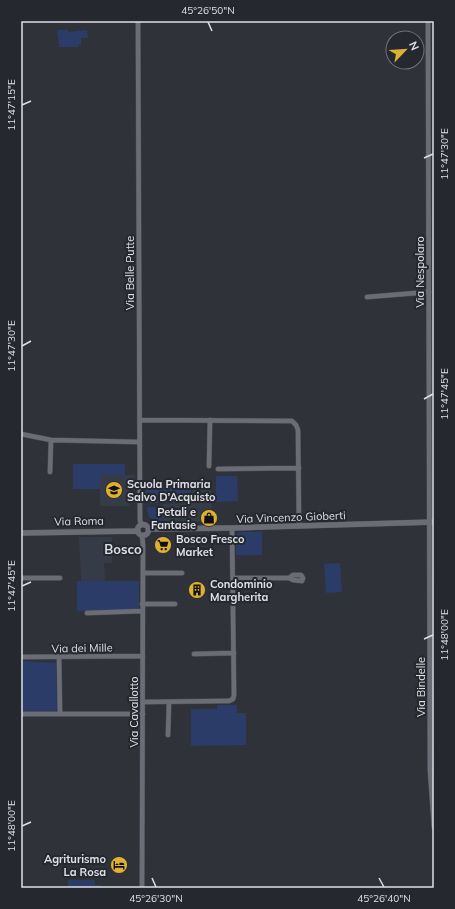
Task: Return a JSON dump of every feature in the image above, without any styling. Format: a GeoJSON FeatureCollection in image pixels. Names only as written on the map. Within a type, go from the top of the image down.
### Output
{"type":"FeatureCollection","features":[{"type":"Feature","properties":{"kind":"street","name":"Via Belle Putte"},"geometry":{"type":"LineString","coordinates":[[138,21],[139,442],[141,525]]}},
{"type":"Feature","properties":{"kind":"street","name":"Via Nespolaro"},"geometry":{"type":"LineString","coordinates":[[428,21],[432,522]]}},
{"type":"Feature","properties":{"kind":"street"},"geometry":{"type":"LineString","coordinates":[[367,296],[429,292]]}},
{"type":"Feature","properties":{"kind":"street"},"geometry":{"type":"LineString","coordinates":[[140,420],[292,421],[298,430],[299,526]]}},
{"type":"Feature","properties":{"kind":"street"},"geometry":{"type":"LineString","coordinates":[[209,466],[210,420]]}},
{"type":"Feature","properties":{"kind":"street"},"geometry":{"type":"LineString","coordinates":[[21,434],[51,440],[139,442]]}},
{"type":"Feature","properties":{"kind":"street"},"geometry":{"type":"LineString","coordinates":[[50,472],[51,440]]}},
{"type":"Feature","properties":{"kind":"street"},"geometry":{"type":"LineString","coordinates":[[218,469],[299,468]]}},
{"type":"Feature","properties":{"kind":"street","name":"Via Vincenzo Gioberti"},"geometry":{"type":"LineString","coordinates":[[149,529],[432,522]]}},
{"type":"Feature","properties":{"kind":"street","name":"Via Bindelle"},"geometry":{"type":"LineString","coordinates":[[432,522],[430,770],[434,827]]}},
{"type":"Feature","properties":{"kind":"street"},"geometry":{"type":"LineString","coordinates":[[141,525],[146,526],[149,529],[147,534],[140,533],[139,527],[141,525]]}},
{"type":"Feature","properties":{"kind":"street"},"geometry":{"type":"LineString","coordinates":[[143,702],[229,701],[233,699],[234,652],[232,528]]}},
{"type":"Feature","properties":{"kind":"street","name":"Via Roma"},"geometry":{"type":"LineString","coordinates":[[21,532],[140,533]]}},
{"type":"Feature","properties":{"kind":"street","name":"Via Cavallotto"},"geometry":{"type":"LineString","coordinates":[[140,533],[143,573],[142,888]]}},
{"type":"Feature","properties":{"kind":"street"},"geometry":{"type":"LineString","coordinates":[[143,573],[182,573]]}},
{"type":"Feature","properties":{"kind":"street"},"geometry":{"type":"LineString","coordinates":[[21,578],[60,578]]}},
{"type":"Feature","properties":{"kind":"street"},"geometry":{"type":"LineString","coordinates":[[233,578],[289,578]]}},
{"type":"Feature","properties":{"kind":"street"},"geometry":{"type":"LineString","coordinates":[[142,604],[175,604]]}},
{"type":"Feature","properties":{"kind":"street"},"geometry":{"type":"LineString","coordinates":[[87,613],[142,611]]}},
{"type":"Feature","properties":{"kind":"street"},"geometry":{"type":"LineString","coordinates":[[194,654],[234,652]]}},
{"type":"Feature","properties":{"kind":"street","name":"Via dei Mille"},"geometry":{"type":"LineString","coordinates":[[21,657],[142,656]]}},
{"type":"Feature","properties":{"kind":"street"},"geometry":{"type":"LineString","coordinates":[[59,657],[60,714]]}},
{"type":"Feature","properties":{"kind":"street"},"geometry":{"type":"LineString","coordinates":[[168,735],[169,702]]}},
{"type":"Feature","properties":{"kind":"street"},"geometry":{"type":"LineString","coordinates":[[21,714],[143,714]]}},
{"type":"Feature","properties":{"kind":"shaded area"},"geometry":{"type":"Polygon","coordinates":[[[57,30],[68,30],[68,32],[87,30],[88,38],[81,38],[81,44],[79,44],[79,47],[59,47],[57,30]]]}},
{"type":"Feature","properties":{"kind":"shaded area"},"geometry":{"type":"Polygon","coordinates":[[[73,464],[125,464],[125,475],[100,475],[100,489],[73,489],[73,464]]]}},
{"type":"Feature","properties":{"kind":"shaded area","name":"Scuola Primaria Salvo D’Acquisto"},"geometry":{"type":"Polygon","coordinates":[[[100,475],[135,475],[135,486],[129,487],[129,506],[100,505],[100,475]]]}},
{"type":"Feature","properties":{"kind":"shaded area"},"geometry":{"type":"Polygon","coordinates":[[[216,476],[237,476],[238,501],[216,502],[216,476]]]}},
{"type":"Feature","properties":{"kind":"shaded area"},"geometry":{"type":"Polygon","coordinates":[[[145,487],[191,487],[192,503],[145,503],[145,487]]]}},
{"type":"Feature","properties":{"kind":"shaded area"},"geometry":{"type":"Polygon","coordinates":[[[211,487],[212,521],[161,523],[163,504],[192,503],[192,488],[211,487]]]}},
{"type":"Feature","properties":{"kind":"shaded area"},"geometry":{"type":"Polygon","coordinates":[[[147,507],[162,507],[161,523],[150,518],[147,507]]]}},
{"type":"Feature","properties":{"kind":"shaded area"},"geometry":{"type":"Polygon","coordinates":[[[240,532],[262,532],[262,555],[236,555],[236,537],[240,532]]]}},
{"type":"Feature","properties":{"kind":"shaded area"},"geometry":{"type":"Polygon","coordinates":[[[79,537],[112,537],[112,563],[104,563],[105,580],[81,581],[79,537]]]}},
{"type":"Feature","properties":{"kind":"shaded area"},"geometry":{"type":"Polygon","coordinates":[[[340,563],[342,592],[326,593],[324,564],[340,563]]]}},
{"type":"Feature","properties":{"kind":"shaded area"},"geometry":{"type":"Polygon","coordinates":[[[77,581],[139,581],[139,609],[77,611],[77,581]]]}},
{"type":"Feature","properties":{"kind":"shaded area"},"geometry":{"type":"Polygon","coordinates":[[[21,661],[56,663],[56,711],[21,711],[21,661]]]}},
{"type":"Feature","properties":{"kind":"shaded area"},"geometry":{"type":"Polygon","coordinates":[[[217,705],[237,705],[237,713],[246,713],[246,745],[191,746],[191,709],[217,709],[217,705]]]}},
{"type":"Feature","properties":{"kind":"shaded area"},"geometry":{"type":"Polygon","coordinates":[[[68,880],[95,880],[95,885],[101,885],[101,888],[68,888],[68,880]]]}},
{"type":"Feature","properties":{"kind":"place","name":"Scuola Primaria Salvo D’Acquisto"},"geometry":{"type":"Point","coordinates":[114,490]}},
{"type":"Feature","properties":{"kind":"place","name":"Petali e Fantasie"},"geometry":{"type":"Point","coordinates":[209,518]}},
{"type":"Feature","properties":{"kind":"place","name":"Bosco Fresco Market"},"geometry":{"type":"Point","coordinates":[163,545]}},
{"type":"Feature","properties":{"kind":"place","name":"Condominio Margherita"},"geometry":{"type":"Point","coordinates":[197,590]}},
{"type":"Feature","properties":{"kind":"place","name":"Agriturismo La Rosa"},"geometry":{"type":"Point","coordinates":[119,865]}},
{"type":"Feature","properties":{"kind":"district","name":"Bosco"},"geometry":{"type":"Point","coordinates":[123,549]}}]}
